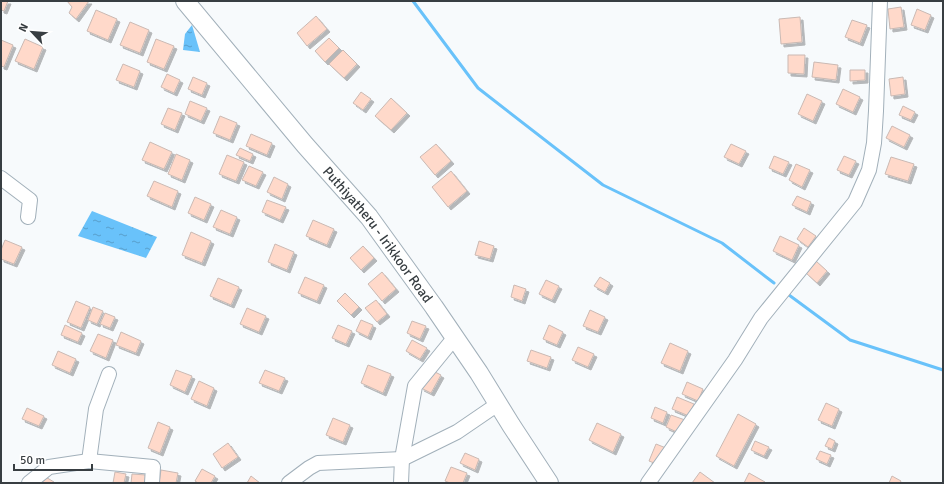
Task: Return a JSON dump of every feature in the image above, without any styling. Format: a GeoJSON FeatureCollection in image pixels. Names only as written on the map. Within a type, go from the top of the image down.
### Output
{"type":"FeatureCollection","features":[{"type":"Feature","properties":{"kind":"main road","name":"Puthiyatheru - Irikkoor Road"},"geometry":{"type":"LineString","coordinates":[[185,1],[305,145],[369,217],[455,337],[549,483]]}},
{"type":"Feature","properties":{"kind":"street"},"geometry":{"type":"LineString","coordinates":[[648,483],[735,360],[761,318],[855,202],[869,170],[874,143],[880,1]]}},
{"type":"Feature","properties":{"kind":"street"},"geometry":{"type":"LineString","coordinates":[[1,178],[30,200],[28,217]]}},
{"type":"Feature","properties":{"kind":"street"},"geometry":{"type":"LineString","coordinates":[[401,483],[402,459],[415,386],[455,337]]}},
{"type":"Feature","properties":{"kind":"street"},"geometry":{"type":"LineString","coordinates":[[89,461],[96,409],[109,374]]}},
{"type":"Feature","properties":{"kind":"street"},"geometry":{"type":"LineString","coordinates":[[289,483],[318,463],[402,459],[457,432],[498,404]]}},
{"type":"Feature","properties":{"kind":"street"},"geometry":{"type":"LineString","coordinates":[[29,483],[49,467],[89,461],[153,467],[152,483]]}},
{"type":"Feature","properties":{"kind":"water"},"geometry":{"type":"Polygon","coordinates":[[[192,25],[200,52],[183,50],[185,34],[192,25]]]}},
{"type":"Feature","properties":{"kind":"water"},"geometry":{"type":"Polygon","coordinates":[[[92,211],[157,237],[146,258],[78,236],[92,211]]]}},
{"type":"Feature","properties":{"kind":"building"},"geometry":{"type":"Polygon","coordinates":[[[1,1],[8,1],[4,11],[1,10],[1,1]]]}},
{"type":"Feature","properties":{"kind":"building"},"geometry":{"type":"Polygon","coordinates":[[[67,1],[89,1],[76,19],[69,13],[72,7],[67,1]]]}},
{"type":"Feature","properties":{"kind":"building"},"geometry":{"type":"Polygon","coordinates":[[[901,7],[904,27],[890,29],[888,9],[901,7]]]}},
{"type":"Feature","properties":{"kind":"building"},"geometry":{"type":"Polygon","coordinates":[[[917,9],[931,15],[925,30],[911,25],[917,9]]]}},
{"type":"Feature","properties":{"kind":"building"},"geometry":{"type":"Polygon","coordinates":[[[96,10],[117,19],[108,40],[87,31],[96,10]]]}},
{"type":"Feature","properties":{"kind":"building"},"geometry":{"type":"Polygon","coordinates":[[[316,16],[327,29],[307,46],[297,33],[316,16]]]}},
{"type":"Feature","properties":{"kind":"building"},"geometry":{"type":"Polygon","coordinates":[[[800,17],[802,42],[781,44],[779,19],[800,17]]]}},
{"type":"Feature","properties":{"kind":"building"},"geometry":{"type":"Polygon","coordinates":[[[852,20],[867,25],[860,43],[845,37],[852,20]]]}},
{"type":"Feature","properties":{"kind":"building"},"geometry":{"type":"Polygon","coordinates":[[[130,22],[149,30],[140,53],[120,45],[130,22]]]}},
{"type":"Feature","properties":{"kind":"building"},"geometry":{"type":"Polygon","coordinates":[[[329,38],[339,48],[325,62],[315,51],[329,38]]]}},
{"type":"Feature","properties":{"kind":"building"},"geometry":{"type":"Polygon","coordinates":[[[25,39],[43,47],[34,69],[15,61],[25,39]]]}},
{"type":"Feature","properties":{"kind":"building"},"geometry":{"type":"Polygon","coordinates":[[[156,39],[174,46],[164,69],[147,62],[156,39]]]}},
{"type":"Feature","properties":{"kind":"building"},"geometry":{"type":"Polygon","coordinates":[[[1,40],[13,45],[4,67],[1,66],[1,40]]]}},
{"type":"Feature","properties":{"kind":"building"},"geometry":{"type":"Polygon","coordinates":[[[343,50],[357,64],[344,78],[329,64],[343,50]]]}},
{"type":"Feature","properties":{"kind":"building"},"geometry":{"type":"Polygon","coordinates":[[[788,55],[805,55],[804,74],[788,73],[788,55]]]}},
{"type":"Feature","properties":{"kind":"building"},"geometry":{"type":"Polygon","coordinates":[[[814,62],[838,65],[836,80],[812,77],[814,62]]]}},
{"type":"Feature","properties":{"kind":"building"},"geometry":{"type":"Polygon","coordinates":[[[123,64],[140,71],[134,87],[116,80],[123,64]]]}},
{"type":"Feature","properties":{"kind":"building"},"geometry":{"type":"Polygon","coordinates":[[[850,70],[865,70],[865,80],[850,81],[850,70]]]}},
{"type":"Feature","properties":{"kind":"building"},"geometry":{"type":"Polygon","coordinates":[[[167,74],[180,80],[174,93],[161,87],[167,74]]]}},
{"type":"Feature","properties":{"kind":"building"},"geometry":{"type":"Polygon","coordinates":[[[193,77],[207,83],[202,95],[188,89],[193,77]]]}},
{"type":"Feature","properties":{"kind":"building"},"geometry":{"type":"Polygon","coordinates":[[[903,77],[905,94],[891,96],[889,79],[903,77]]]}},
{"type":"Feature","properties":{"kind":"building"},"geometry":{"type":"Polygon","coordinates":[[[843,89],[860,97],[853,112],[836,104],[843,89]]]}},
{"type":"Feature","properties":{"kind":"building"},"geometry":{"type":"Polygon","coordinates":[[[361,92],[371,99],[363,110],[353,103],[361,92]]]}},
{"type":"Feature","properties":{"kind":"building"},"geometry":{"type":"Polygon","coordinates":[[[807,94],[822,101],[813,121],[798,114],[807,94]]]}},
{"type":"Feature","properties":{"kind":"building"},"geometry":{"type":"Polygon","coordinates":[[[391,98],[407,113],[391,130],[375,116],[391,98]]]}},
{"type":"Feature","properties":{"kind":"building"},"geometry":{"type":"Polygon","coordinates":[[[190,101],[207,108],[201,121],[185,114],[190,101]]]}},
{"type":"Feature","properties":{"kind":"building"},"geometry":{"type":"Polygon","coordinates":[[[903,106],[915,112],[911,120],[899,115],[903,106]]]}},
{"type":"Feature","properties":{"kind":"building"},"geometry":{"type":"Polygon","coordinates":[[[168,108],[182,113],[175,130],[161,124],[168,108]]]}},
{"type":"Feature","properties":{"kind":"building"},"geometry":{"type":"Polygon","coordinates":[[[220,116],[237,123],[230,140],[213,133],[220,116]]]}},
{"type":"Feature","properties":{"kind":"building"},"geometry":{"type":"Polygon","coordinates":[[[892,126],[910,135],[904,147],[886,138],[892,126]]]}},
{"type":"Feature","properties":{"kind":"building"},"geometry":{"type":"Polygon","coordinates":[[[251,134],[272,143],[267,155],[246,146],[251,134]]]}},
{"type":"Feature","properties":{"kind":"building"},"geometry":{"type":"Polygon","coordinates":[[[150,142],[172,152],[164,169],[142,160],[150,142]]]}},
{"type":"Feature","properties":{"kind":"building"},"geometry":{"type":"Polygon","coordinates":[[[436,144],[451,161],[435,175],[420,157],[436,144]]]}},
{"type":"Feature","properties":{"kind":"building"},"geometry":{"type":"Polygon","coordinates":[[[731,144],[746,151],[739,164],[724,157],[731,144]]]}},
{"type":"Feature","properties":{"kind":"building"},"geometry":{"type":"Polygon","coordinates":[[[240,148],[253,154],[250,161],[236,155],[240,148]]]}},
{"type":"Feature","properties":{"kind":"building"},"geometry":{"type":"Polygon","coordinates":[[[176,154],[190,160],[182,180],[168,174],[176,154]]]}},
{"type":"Feature","properties":{"kind":"building"},"geometry":{"type":"Polygon","coordinates":[[[227,155],[244,162],[236,181],[219,174],[227,155]]]}},
{"type":"Feature","properties":{"kind":"building"},"geometry":{"type":"Polygon","coordinates":[[[774,156],[789,162],[783,174],[769,168],[774,156]]]}},
{"type":"Feature","properties":{"kind":"building"},"geometry":{"type":"Polygon","coordinates":[[[844,156],[856,161],[849,175],[837,170],[844,156]]]}},
{"type":"Feature","properties":{"kind":"building"},"geometry":{"type":"Polygon","coordinates":[[[891,157],[914,164],[908,181],[885,174],[891,157]]]}},
{"type":"Feature","properties":{"kind":"building"},"geometry":{"type":"Polygon","coordinates":[[[796,164],[810,170],[802,187],[789,180],[796,164]]]}},
{"type":"Feature","properties":{"kind":"building"},"geometry":{"type":"Polygon","coordinates":[[[249,166],[263,172],[256,186],[242,180],[249,166]]]}},
{"type":"Feature","properties":{"kind":"building"},"geometry":{"type":"Polygon","coordinates":[[[451,171],[467,191],[448,207],[432,187],[451,171]]]}},
{"type":"Feature","properties":{"kind":"building"},"geometry":{"type":"Polygon","coordinates":[[[274,177],[288,184],[282,199],[267,192],[274,177]]]}},
{"type":"Feature","properties":{"kind":"building"},"geometry":{"type":"Polygon","coordinates":[[[154,181],[178,191],[172,207],[147,196],[154,181]]]}},
{"type":"Feature","properties":{"kind":"building"},"geometry":{"type":"Polygon","coordinates":[[[797,196],[811,202],[807,212],[792,205],[797,196]]]}},
{"type":"Feature","properties":{"kind":"building"},"geometry":{"type":"Polygon","coordinates":[[[195,197],[211,204],[204,220],[188,213],[195,197]]]}},
{"type":"Feature","properties":{"kind":"building"},"geometry":{"type":"Polygon","coordinates":[[[267,200],[286,207],[280,220],[262,212],[267,200]]]}},
{"type":"Feature","properties":{"kind":"building"},"geometry":{"type":"Polygon","coordinates":[[[221,210],[237,217],[230,234],[213,227],[221,210]]]}},
{"type":"Feature","properties":{"kind":"building"},"geometry":{"type":"Polygon","coordinates":[[[313,220],[334,229],[327,245],[306,236],[313,220]]]}},
{"type":"Feature","properties":{"kind":"building"},"geometry":{"type":"Polygon","coordinates":[[[804,228],[816,236],[808,247],[797,239],[804,228]]]}},
{"type":"Feature","properties":{"kind":"building"},"geometry":{"type":"Polygon","coordinates":[[[191,232],[211,241],[202,263],[182,255],[191,232]]]}},
{"type":"Feature","properties":{"kind":"building"},"geometry":{"type":"Polygon","coordinates":[[[780,236],[799,245],[792,260],[773,251],[780,236]]]}},
{"type":"Feature","properties":{"kind":"building"},"geometry":{"type":"Polygon","coordinates":[[[5,240],[22,247],[14,264],[1,259],[1,250],[5,240]]]}},
{"type":"Feature","properties":{"kind":"building"},"geometry":{"type":"Polygon","coordinates":[[[479,241],[494,246],[490,259],[475,255],[479,241]]]}},
{"type":"Feature","properties":{"kind":"building"},"geometry":{"type":"Polygon","coordinates":[[[275,244],[294,252],[287,270],[268,262],[275,244]]]}},
{"type":"Feature","properties":{"kind":"building"},"geometry":{"type":"Polygon","coordinates":[[[363,246],[374,258],[361,270],[350,258],[363,246]]]}},
{"type":"Feature","properties":{"kind":"building"},"geometry":{"type":"Polygon","coordinates":[[[816,261],[827,271],[817,283],[806,273],[816,261]]]}},
{"type":"Feature","properties":{"kind":"building"},"geometry":{"type":"Polygon","coordinates":[[[382,272],[396,289],[382,301],[368,284],[382,272]]]}},
{"type":"Feature","properties":{"kind":"building"},"geometry":{"type":"Polygon","coordinates":[[[305,277],[324,285],[317,301],[298,293],[305,277]]]}},
{"type":"Feature","properties":{"kind":"building"},"geometry":{"type":"Polygon","coordinates":[[[600,277],[610,283],[605,292],[594,286],[600,277]]]}},
{"type":"Feature","properties":{"kind":"building"},"geometry":{"type":"Polygon","coordinates":[[[218,278],[239,287],[231,305],[210,296],[218,278]]]}},
{"type":"Feature","properties":{"kind":"building"},"geometry":{"type":"Polygon","coordinates":[[[546,280],[559,286],[552,300],[539,294],[546,280]]]}},
{"type":"Feature","properties":{"kind":"building"},"geometry":{"type":"Polygon","coordinates":[[[514,285],[526,289],[522,301],[511,297],[514,285]]]}},
{"type":"Feature","properties":{"kind":"building"},"geometry":{"type":"Polygon","coordinates":[[[345,293],[359,307],[351,315],[337,301],[345,293]]]}},
{"type":"Feature","properties":{"kind":"building"},"geometry":{"type":"Polygon","coordinates":[[[376,300],[387,314],[377,322],[365,308],[376,300]]]}},
{"type":"Feature","properties":{"kind":"building"},"geometry":{"type":"Polygon","coordinates":[[[76,301],[90,307],[81,328],[67,322],[76,301]]]}},
{"type":"Feature","properties":{"kind":"building"},"geometry":{"type":"Polygon","coordinates":[[[93,307],[103,311],[97,324],[88,320],[93,307]]]}},
{"type":"Feature","properties":{"kind":"building"},"geometry":{"type":"Polygon","coordinates":[[[247,308],[266,316],[259,332],[240,324],[247,308]]]}},
{"type":"Feature","properties":{"kind":"building"},"geometry":{"type":"Polygon","coordinates":[[[590,310],[605,317],[598,332],[583,326],[590,310]]]}},
{"type":"Feature","properties":{"kind":"building"},"geometry":{"type":"Polygon","coordinates":[[[105,313],[115,317],[110,328],[100,324],[105,313]]]}},
{"type":"Feature","properties":{"kind":"building"},"geometry":{"type":"Polygon","coordinates":[[[361,320],[373,325],[368,337],[356,331],[361,320]]]}},
{"type":"Feature","properties":{"kind":"building"},"geometry":{"type":"Polygon","coordinates":[[[412,321],[426,326],[420,339],[407,333],[412,321]]]}},
{"type":"Feature","properties":{"kind":"building"},"geometry":{"type":"Polygon","coordinates":[[[65,325],[82,333],[78,342],[61,335],[65,325]]]}},
{"type":"Feature","properties":{"kind":"building"},"geometry":{"type":"Polygon","coordinates":[[[338,325],[352,331],[346,344],[332,338],[338,325]]]}},
{"type":"Feature","properties":{"kind":"building"},"geometry":{"type":"Polygon","coordinates":[[[549,325],[563,332],[557,345],[543,339],[549,325]]]}},
{"type":"Feature","properties":{"kind":"building"},"geometry":{"type":"Polygon","coordinates":[[[121,332],[141,341],[136,353],[116,345],[121,332]]]}},
{"type":"Feature","properties":{"kind":"building"},"geometry":{"type":"Polygon","coordinates":[[[98,334],[113,340],[106,358],[90,351],[98,334]]]}},
{"type":"Feature","properties":{"kind":"building"},"geometry":{"type":"Polygon","coordinates":[[[412,340],[427,348],[420,359],[406,351],[412,340]]]}},
{"type":"Feature","properties":{"kind":"building"},"geometry":{"type":"Polygon","coordinates":[[[670,343],[688,351],[680,371],[661,363],[670,343]]]}},
{"type":"Feature","properties":{"kind":"building"},"geometry":{"type":"Polygon","coordinates":[[[578,347],[594,354],[588,367],[572,360],[578,347]]]}},
{"type":"Feature","properties":{"kind":"building"},"geometry":{"type":"Polygon","coordinates":[[[531,350],[551,357],[547,368],[527,361],[531,350]]]}},
{"type":"Feature","properties":{"kind":"building"},"geometry":{"type":"Polygon","coordinates":[[[58,351],[76,359],[70,373],[52,365],[58,351]]]}},
{"type":"Feature","properties":{"kind":"building"},"geometry":{"type":"Polygon","coordinates":[[[368,365],[391,374],[383,393],[361,383],[368,365]]]}},
{"type":"Feature","properties":{"kind":"building"},"geometry":{"type":"Polygon","coordinates":[[[176,370],[192,376],[185,392],[170,385],[176,370]]]}},
{"type":"Feature","properties":{"kind":"building"},"geometry":{"type":"Polygon","coordinates":[[[265,370],[285,378],[279,391],[259,383],[265,370]]]}},
{"type":"Feature","properties":{"kind":"building"},"geometry":{"type":"Polygon","coordinates":[[[431,370],[441,375],[431,393],[421,388],[431,370]]]}},
{"type":"Feature","properties":{"kind":"building"},"geometry":{"type":"Polygon","coordinates":[[[199,381],[214,388],[207,406],[191,399],[199,381]]]}},
{"type":"Feature","properties":{"kind":"building"},"geometry":{"type":"Polygon","coordinates":[[[687,382],[703,389],[698,401],[682,394],[687,382]]]}},
{"type":"Feature","properties":{"kind":"building"},"geometry":{"type":"Polygon","coordinates":[[[677,397],[694,404],[689,416],[672,409],[677,397]]]}},
{"type":"Feature","properties":{"kind":"building"},"geometry":{"type":"Polygon","coordinates":[[[826,403],[839,409],[832,426],[818,420],[826,403]]]}},
{"type":"Feature","properties":{"kind":"building"},"geometry":{"type":"Polygon","coordinates":[[[655,407],[667,412],[663,423],[651,418],[655,407]]]}},
{"type":"Feature","properties":{"kind":"building"},"geometry":{"type":"Polygon","coordinates":[[[27,408],[44,416],[39,426],[22,419],[27,408]]]}},
{"type":"Feature","properties":{"kind":"building"},"geometry":{"type":"Polygon","coordinates":[[[738,414],[756,424],[734,466],[716,456],[738,414]]]}},
{"type":"Feature","properties":{"kind":"building"},"geometry":{"type":"Polygon","coordinates":[[[671,415],[685,420],[679,433],[666,427],[671,415]]]}},
{"type":"Feature","properties":{"kind":"building"},"geometry":{"type":"Polygon","coordinates":[[[333,418],[350,425],[343,442],[326,435],[333,418]]]}},
{"type":"Feature","properties":{"kind":"building"},"geometry":{"type":"Polygon","coordinates":[[[158,422],[170,427],[160,453],[148,448],[158,422]]]}},
{"type":"Feature","properties":{"kind":"building"},"geometry":{"type":"Polygon","coordinates":[[[597,423],[621,434],[613,452],[589,440],[597,423]]]}},
{"type":"Feature","properties":{"kind":"building"},"geometry":{"type":"Polygon","coordinates":[[[829,438],[835,441],[832,449],[825,446],[829,438]]]}},
{"type":"Feature","properties":{"kind":"building"},"geometry":{"type":"Polygon","coordinates":[[[755,441],[769,447],[764,456],[751,450],[755,441]]]}},
{"type":"Feature","properties":{"kind":"building"},"geometry":{"type":"Polygon","coordinates":[[[228,443],[238,457],[222,468],[213,454],[228,443]]]}},
{"type":"Feature","properties":{"kind":"building"},"geometry":{"type":"Polygon","coordinates":[[[656,444],[666,448],[659,465],[649,461],[656,444]]]}},
{"type":"Feature","properties":{"kind":"building"},"geometry":{"type":"Polygon","coordinates":[[[820,451],[831,455],[827,464],[816,459],[820,451]]]}},
{"type":"Feature","properties":{"kind":"building"},"geometry":{"type":"Polygon","coordinates":[[[465,453],[479,459],[475,470],[460,463],[465,453]]]}},
{"type":"Feature","properties":{"kind":"building"},"geometry":{"type":"Polygon","coordinates":[[[451,467],[467,473],[463,483],[450,483],[445,481],[451,467]]]}},
{"type":"Feature","properties":{"kind":"building"},"geometry":{"type":"Polygon","coordinates":[[[202,469],[215,476],[211,483],[198,483],[195,481],[202,469]]]}},
{"type":"Feature","properties":{"kind":"building"},"geometry":{"type":"Polygon","coordinates":[[[161,470],[178,473],[176,483],[159,483],[161,470]]]}},
{"type":"Feature","properties":{"kind":"building"},"geometry":{"type":"Polygon","coordinates":[[[115,472],[126,474],[124,483],[113,483],[115,472]]]}},
{"type":"Feature","properties":{"kind":"building"},"geometry":{"type":"Polygon","coordinates":[[[700,472],[715,483],[692,483],[700,472]]]}},
{"type":"Feature","properties":{"kind":"building"},"geometry":{"type":"Polygon","coordinates":[[[749,473],[765,482],[744,483],[749,473]]]}},
{"type":"Feature","properties":{"kind":"building"},"geometry":{"type":"Polygon","coordinates":[[[132,474],[146,475],[146,483],[131,483],[132,474]]]}},
{"type":"Feature","properties":{"kind":"building"},"geometry":{"type":"Polygon","coordinates":[[[44,476],[54,482],[54,483],[40,483],[44,476]]]}},
{"type":"Feature","properties":{"kind":"building"},"geometry":{"type":"Polygon","coordinates":[[[251,476],[260,483],[247,483],[251,476]]]}},
{"type":"Feature","properties":{"kind":"building"},"geometry":{"type":"Polygon","coordinates":[[[892,476],[901,481],[900,483],[889,483],[892,476]]]}},
{"type":"Feature","properties":{"kind":"waterway"},"geometry":{"type":"LineString","coordinates":[[413,1],[478,88],[603,185],[722,243],[774,283]]}},
{"type":"Feature","properties":{"kind":"waterway"},"geometry":{"type":"LineString","coordinates":[[789,295],[850,340],[943,370]]}}]}
